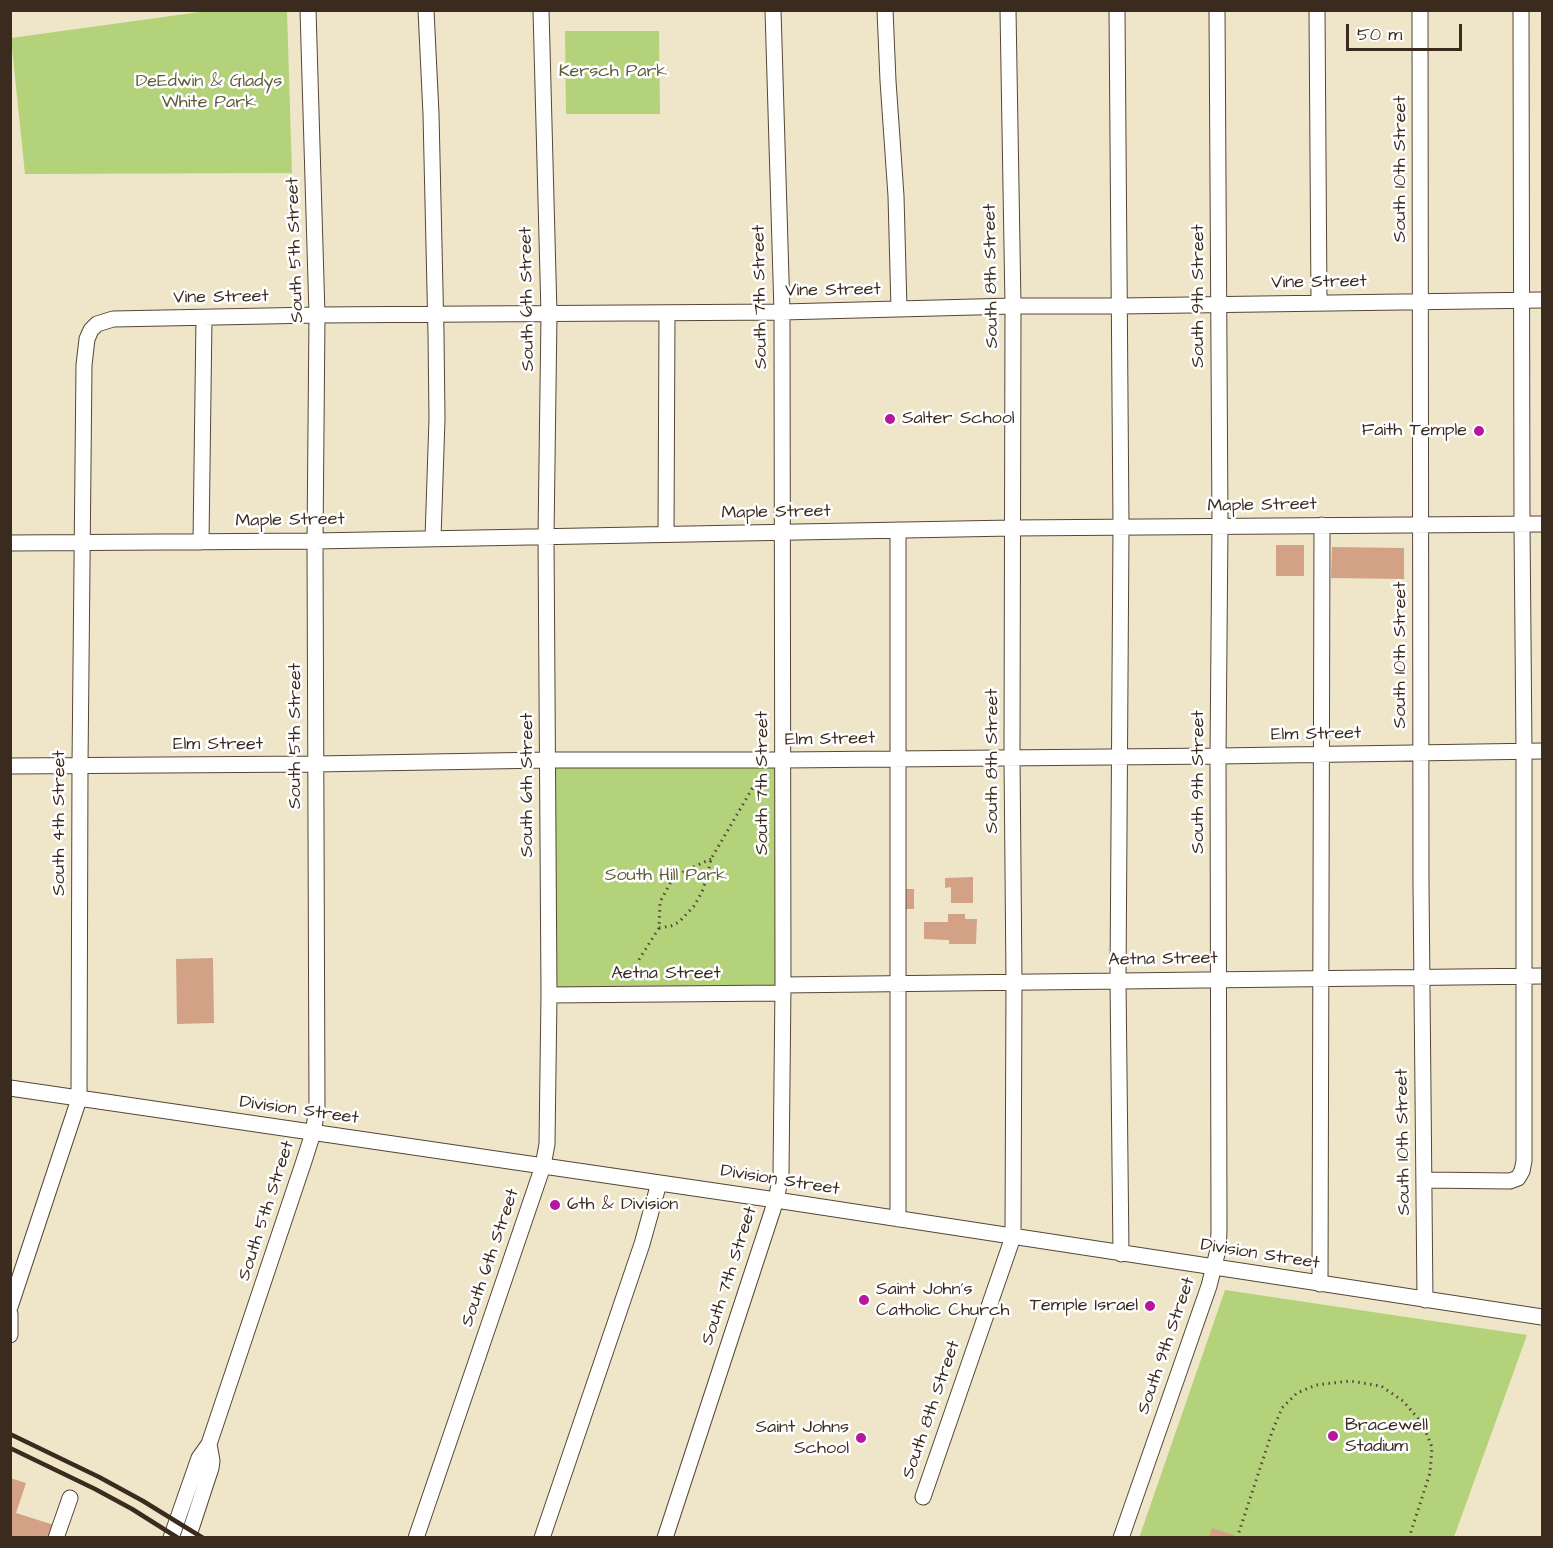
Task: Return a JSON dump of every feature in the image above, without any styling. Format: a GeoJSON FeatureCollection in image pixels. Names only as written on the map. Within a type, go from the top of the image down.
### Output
{"type":"FeatureCollection","features":[{"type":"Feature","properties":{"kind":"street","name":"South 5th Street"},"geometry":{"type":"LineString","coordinates":[[171,1538],[197,1462],[209,1444],[313,1133],[317,1109],[315,541],[317,315],[308,10]]}},
{"type":"Feature","properties":{"kind":"street"},"geometry":{"type":"LineString","coordinates":[[426,10],[436,314],[437,407],[433,538]]}},
{"type":"Feature","properties":{"kind":"street","name":"South 6th Street"},"geometry":{"type":"LineString","coordinates":[[416,1538],[543,1166],[548,1136],[546,536],[549,314],[541,10]]}},
{"type":"Feature","properties":{"kind":"street","name":"South 7th Street"},"geometry":{"type":"LineString","coordinates":[[665,1538],[776,1200],[782,1156],[782,312],[773,10]]}},
{"type":"Feature","properties":{"kind":"street"},"geometry":{"type":"LineString","coordinates":[[885,10],[896,196],[899,309]]}},
{"type":"Feature","properties":{"kind":"street","name":"South 8th Street"},"geometry":{"type":"LineString","coordinates":[[923,1497],[1013,1237],[1013,306],[1008,10]]}},
{"type":"Feature","properties":{"kind":"street"},"geometry":{"type":"LineString","coordinates":[[1117,10],[1121,527],[1118,981],[1121,1254]]}},
{"type":"Feature","properties":{"kind":"street","name":"South 9th Street"},"geometry":{"type":"LineString","coordinates":[[1121,1538],[1204,1301],[1214,1268],[1219,1231],[1220,526],[1217,10]]}},
{"type":"Feature","properties":{"kind":"street"},"geometry":{"type":"LineString","coordinates":[[1317,10],[1319,302]]}},
{"type":"Feature","properties":{"kind":"street","name":"South 10th Street"},"geometry":{"type":"LineString","coordinates":[[1420,10],[1420,524],[1425,1300]]}},
{"type":"Feature","properties":{"kind":"street"},"geometry":{"type":"LineString","coordinates":[[1424,1180],[1501,1182],[1518,1178],[1524,1161],[1521,10]]}},
{"type":"Feature","properties":{"kind":"street","name":"Vine Street"},"geometry":{"type":"LineString","coordinates":[[90,330],[97,324],[113,319],[317,315],[782,312],[1013,306],[1542,300]]}},
{"type":"Feature","properties":{"kind":"street"},"geometry":{"type":"LineString","coordinates":[[666,534],[667,313]]}},
{"type":"Feature","properties":{"kind":"street"},"geometry":{"type":"LineString","coordinates":[[201,542],[204,318]]}},
{"type":"Feature","properties":{"kind":"street","name":"South 4th Street"},"geometry":{"type":"LineString","coordinates":[[10,1307],[79,1099],[84,365],[90,330]]}},
{"type":"Feature","properties":{"kind":"street","name":"Maple Street"},"geometry":{"type":"LineString","coordinates":[[10,543],[315,541],[1012,528],[1542,524]]}},
{"type":"Feature","properties":{"kind":"street"},"geometry":{"type":"LineString","coordinates":[[1320,1284],[1322,525]]}},
{"type":"Feature","properties":{"kind":"street"},"geometry":{"type":"LineString","coordinates":[[898,530],[898,1219]]}},
{"type":"Feature","properties":{"kind":"street","name":"Elm Street"},"geometry":{"type":"LineString","coordinates":[[10,766],[1120,757],[1542,751]]}},
{"type":"Feature","properties":{"kind":"street","name":"Aetna Street"},"geometry":{"type":"LineString","coordinates":[[549,995],[783,989],[898,983],[1542,976]]}},
{"type":"Feature","properties":{"kind":"street","name":"Division Street"},"geometry":{"type":"LineString","coordinates":[[10,1088],[776,1200],[1542,1317]]}},
{"type":"Feature","properties":{"kind":"street"},"geometry":{"type":"LineString","coordinates":[[542,1538],[642,1244],[658,1183]]}},
{"type":"Feature","properties":{"kind":"street"},"geometry":{"type":"LineString","coordinates":[[10,1314],[10,1335]]}},
{"type":"Feature","properties":{"kind":"street","name":"South 5th Street"},"geometry":{"type":"LineString","coordinates":[[188,1538],[211,1468],[209,1444]]}},
{"type":"Feature","properties":{"kind":"street"},"geometry":{"type":"LineString","coordinates":[[56,1538],[69,1498]]}},
{"type":"Feature","properties":{"kind":"path"},"geometry":{"type":"LineString","coordinates":[[659,928],[679,922],[694,906],[702,892],[711,859],[756,782]]}},
{"type":"Feature","properties":{"kind":"path"},"geometry":{"type":"LineString","coordinates":[[617,994],[659,928],[660,902],[673,878],[711,859]]}},
{"type":"Feature","properties":{"kind":"path"},"geometry":{"type":"LineString","coordinates":[[1237,1538],[1282,1408],[1297,1393],[1316,1385],[1350,1381],[1381,1386],[1403,1401],[1422,1423],[1431,1447],[1430,1473],[1409,1538]]}},
{"type":"Feature","properties":{"kind":"green space","name":"DeEdwin & Gladys White Park"},"geometry":{"type":"Polygon","coordinates":[[[207,11],[287,11],[292,173],[25,174],[11,38],[207,11]]]}},
{"type":"Feature","properties":{"kind":"green space","name":"Kersch Park"},"geometry":{"type":"Polygon","coordinates":[[[565,31],[659,31],[660,114],[566,114],[565,31]]]}},
{"type":"Feature","properties":{"kind":"green space","name":"South Hill Park"},"geometry":{"type":"Polygon","coordinates":[[[547,760],[783,760],[783,993],[549,995],[547,760]]]}},
{"type":"Feature","properties":{"kind":"green space","name":"Bracewell Stadium"},"geometry":{"type":"Polygon","coordinates":[[[1225,1290],[1527,1335],[1454,1537],[1139,1538],[1225,1290]]]}},
{"type":"Feature","properties":{"kind":"building"},"geometry":{"type":"Polygon","coordinates":[[[1276,545],[1304,545],[1304,576],[1276,576],[1276,545]]]}},
{"type":"Feature","properties":{"kind":"building"},"geometry":{"type":"Polygon","coordinates":[[[1332,547],[1404,548],[1404,579],[1331,578],[1332,547]]]}},
{"type":"Feature","properties":{"kind":"building"},"geometry":{"type":"Polygon","coordinates":[[[973,877],[973,903],[951,903],[951,887],[945,888],[945,878],[973,877]]]}},
{"type":"Feature","properties":{"kind":"building"},"geometry":{"type":"Polygon","coordinates":[[[906,889],[914,889],[914,909],[906,909],[906,889]]]}},
{"type":"Feature","properties":{"kind":"building"},"geometry":{"type":"Polygon","coordinates":[[[948,914],[965,914],[965,919],[977,919],[976,944],[949,944],[949,940],[924,939],[924,922],[948,922],[948,914]]]}},
{"type":"Feature","properties":{"kind":"building"},"geometry":{"type":"Polygon","coordinates":[[[213,958],[214,1023],[177,1024],[176,959],[213,958]]]}},
{"type":"Feature","properties":{"kind":"building"},"geometry":{"type":"Polygon","coordinates":[[[10,1478],[26,1483],[16,1513],[54,1525],[50,1538],[10,1538],[10,1478]]]}},
{"type":"Feature","properties":{"kind":"building"},"geometry":{"type":"Polygon","coordinates":[[[1212,1528],[1234,1535],[1233,1538],[1209,1538],[1212,1528]]]}},
{"type":"Feature","properties":{"kind":"railway"},"geometry":{"type":"LineString","coordinates":[[10,1434],[99,1477],[203,1538]]}},
{"type":"Feature","properties":{"kind":"railway"},"geometry":{"type":"LineString","coordinates":[[10,1448],[95,1489],[178,1538]]}},
{"type":"Feature","properties":{"kind":"place","name":"Salter School"},"geometry":{"type":"Point","coordinates":[890,419]}},
{"type":"Feature","properties":{"kind":"place","name":"Faith Temple"},"geometry":{"type":"Point","coordinates":[1479,431]}},
{"type":"Feature","properties":{"kind":"place","name":"6th & Division"},"geometry":{"type":"Point","coordinates":[555,1205]}},
{"type":"Feature","properties":{"kind":"place","name":"Saint John's Catholic Church"},"geometry":{"type":"Point","coordinates":[864,1300]}},
{"type":"Feature","properties":{"kind":"place","name":"Temple Israel"},"geometry":{"type":"Point","coordinates":[1150,1306]}},
{"type":"Feature","properties":{"kind":"place","name":"Bracewell Stadium"},"geometry":{"type":"Point","coordinates":[1333,1436]}},
{"type":"Feature","properties":{"kind":"place","name":"Saint Johns School"},"geometry":{"type":"Point","coordinates":[861,1438]}}]}
